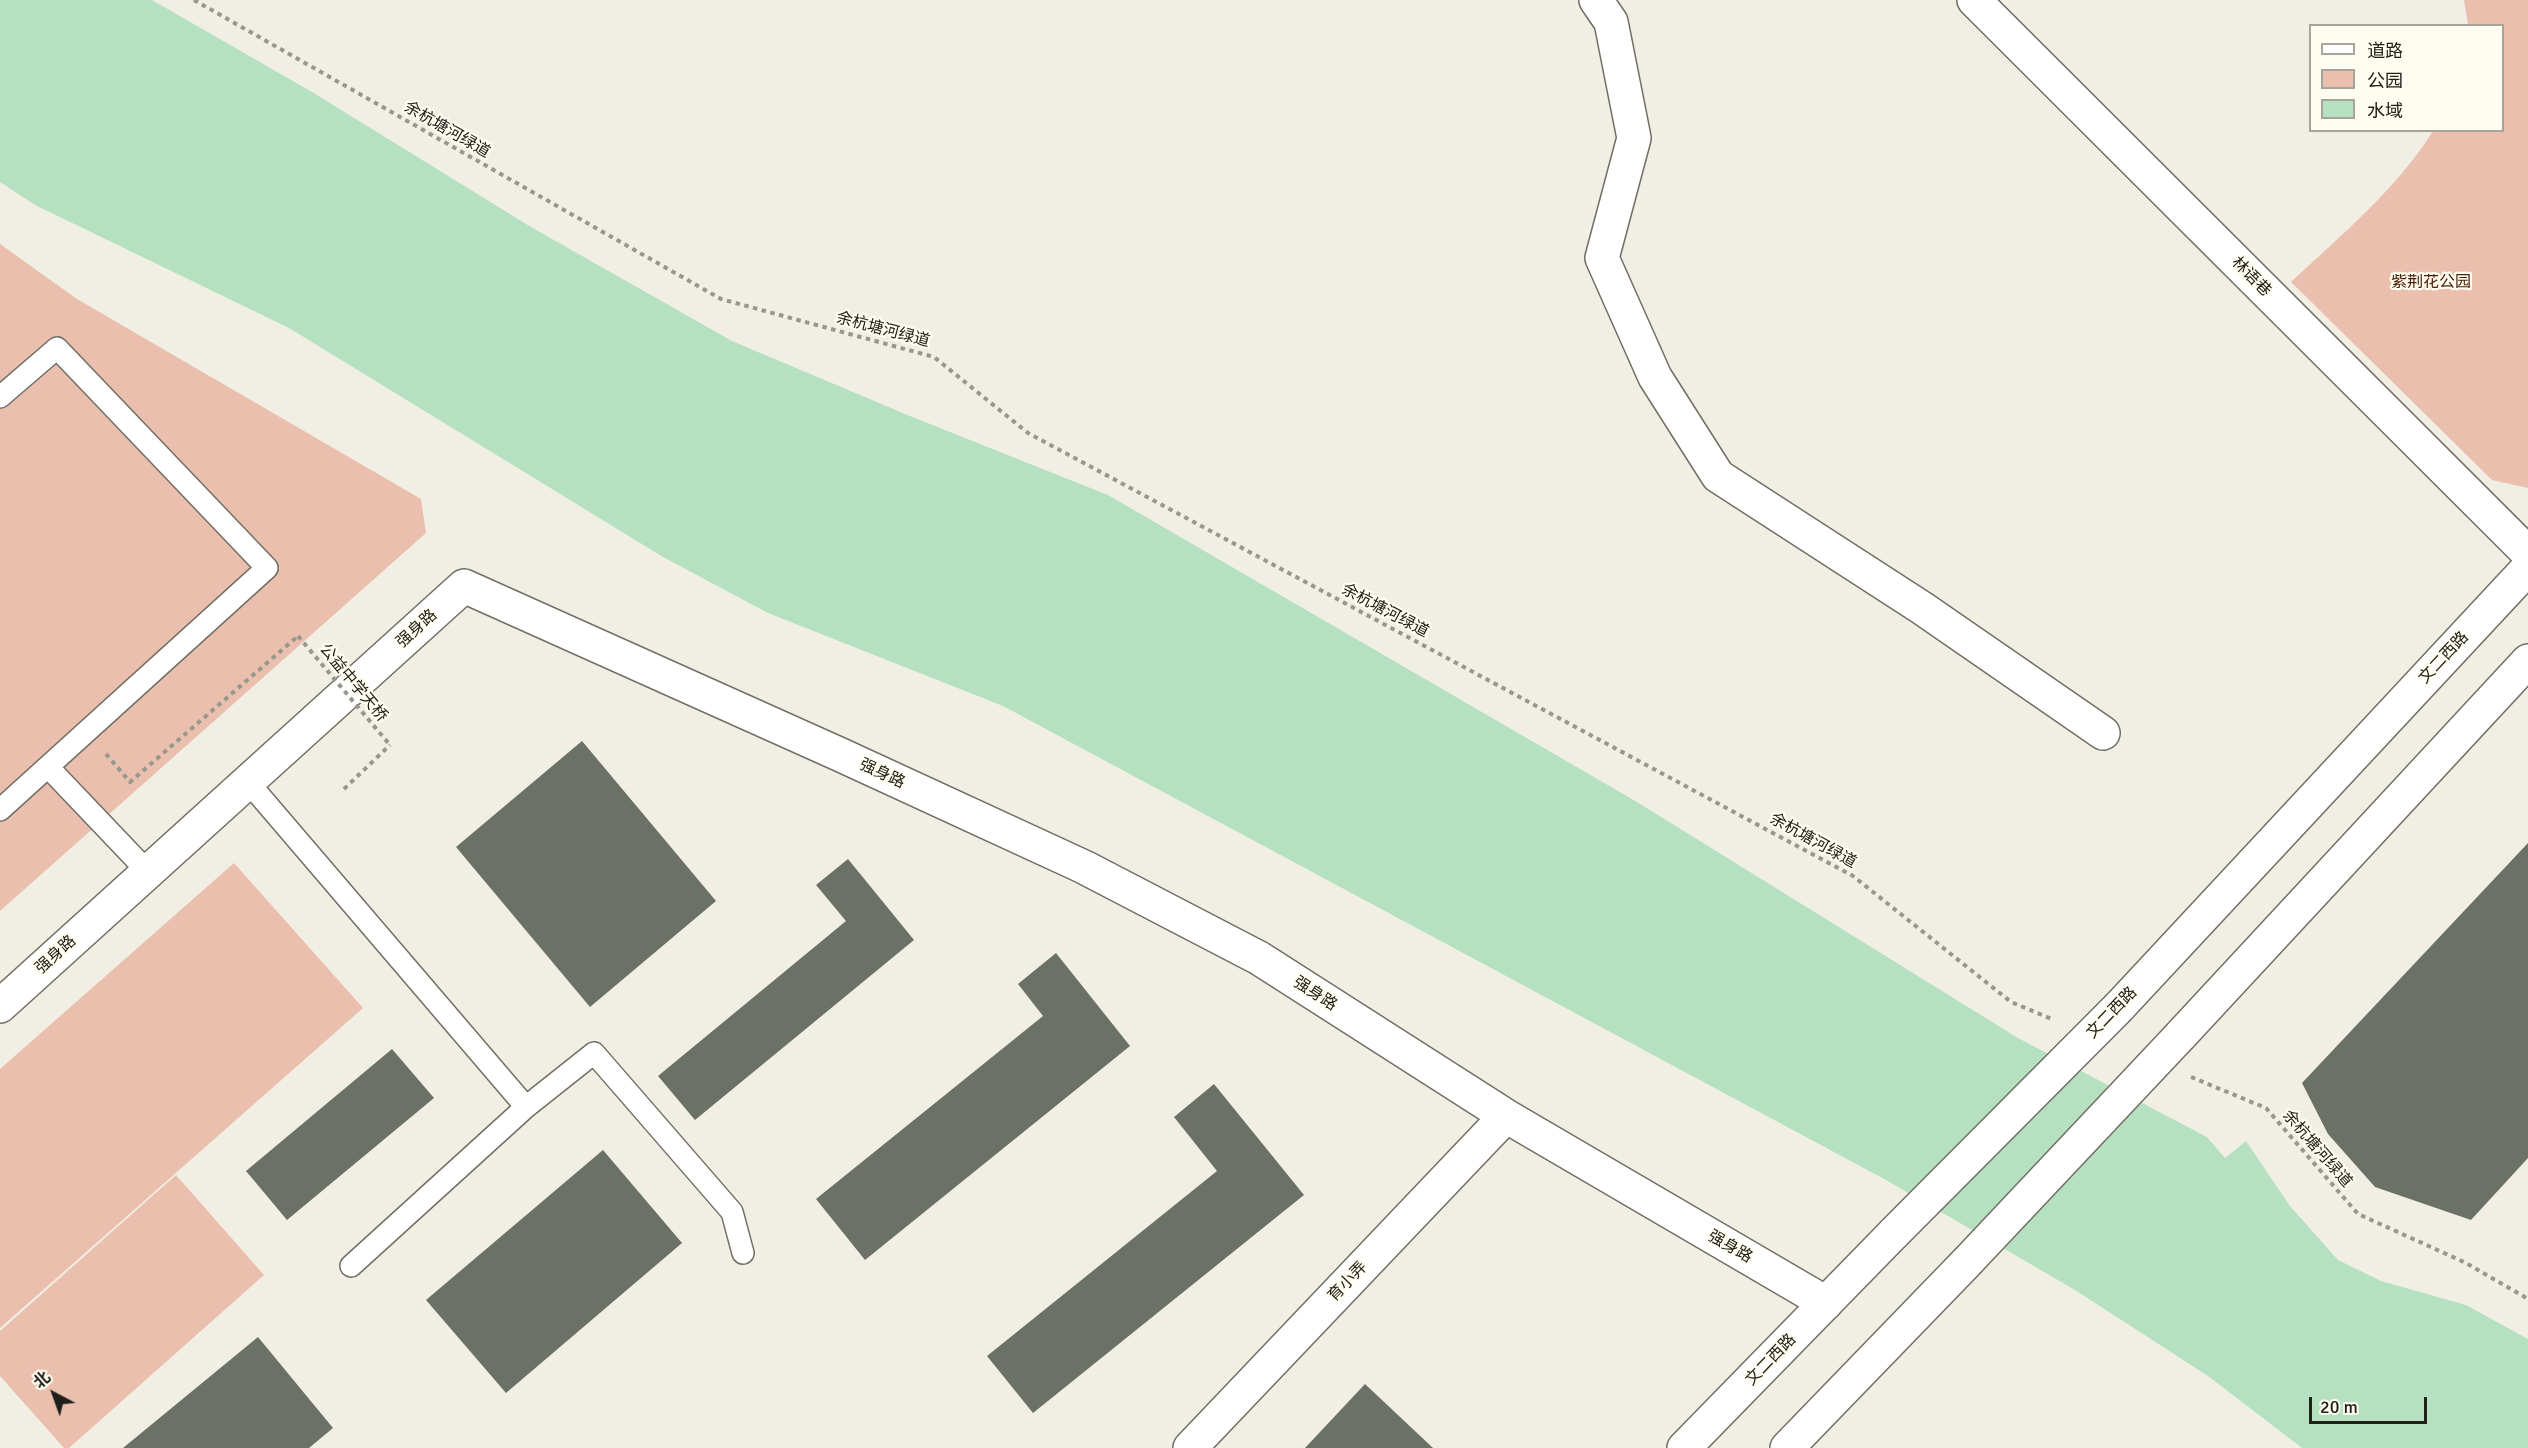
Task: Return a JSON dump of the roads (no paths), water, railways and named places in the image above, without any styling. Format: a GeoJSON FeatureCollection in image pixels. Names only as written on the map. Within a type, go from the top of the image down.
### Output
{"type":"FeatureCollection","features":[{"type":"Feature","properties":{"kind":"street"},"geometry":{"type":"LineString","coordinates":[[1596,0],[1611,22],[1634,138],[1602,258],[1655,377],[1718,476],[1922,608],[2103,734]]}},
{"type":"Feature","properties":{"kind":"street","name":"林语巷"},"geometry":{"type":"LineString","coordinates":[[1974,0],[2528,553]]}},
{"type":"Feature","properties":{"kind":"street","name":"文二西路"},"geometry":{"type":"LineString","coordinates":[[1684,1448],[2119,1007],[2528,568]]}},
{"type":"Feature","properties":{"kind":"street","name":"强身路"},"geometry":{"type":"LineString","coordinates":[[0,1006],[464,586],[1084,867],[1259,958],[1506,1116],[1826,1303]]}},
{"type":"Feature","properties":{"kind":"street"},"geometry":{"type":"LineString","coordinates":[[1786,1448],[1967,1262],[2528,661]]}},
{"type":"Feature","properties":{"kind":"street","name":"育小弄"},"geometry":{"type":"LineString","coordinates":[[1190,1448],[1506,1116]]}},
{"type":"Feature","properties":{"kind":"lane"},"geometry":{"type":"LineString","coordinates":[[0,396],[57,348],[267,568],[0,810]]}},
{"type":"Feature","properties":{"kind":"lane"},"geometry":{"type":"LineString","coordinates":[[48,767],[148,872]]}},
{"type":"Feature","properties":{"kind":"lane"},"geometry":{"type":"LineString","coordinates":[[248,782],[526,1107]]}},
{"type":"Feature","properties":{"kind":"lane"},"geometry":{"type":"LineString","coordinates":[[351,1266],[526,1107],[594,1053],[732,1212],[743,1253]]}},
{"type":"Feature","properties":{"kind":"water"},"geometry":{"type":"Polygon","coordinates":[[[0,0],[152,0],[312,92],[531,227],[732,341],[910,416],[1108,495],[1637,802],[2018,1038],[2207,1137],[2225,1158],[2246,1141],[2290,1206],[2338,1260],[2381,1281],[2466,1305],[2528,1339],[2528,1448],[2302,1448],[2208,1376],[2075,1290],[1886,1180],[1003,706],[768,613],[663,557],[289,328],[35,205],[0,182],[0,0]]]}},
{"type":"Feature","properties":{"kind":"park label","name":"紫荆花公园"},"geometry":{"type":"Point","coordinates":[2431,283]}}]}
